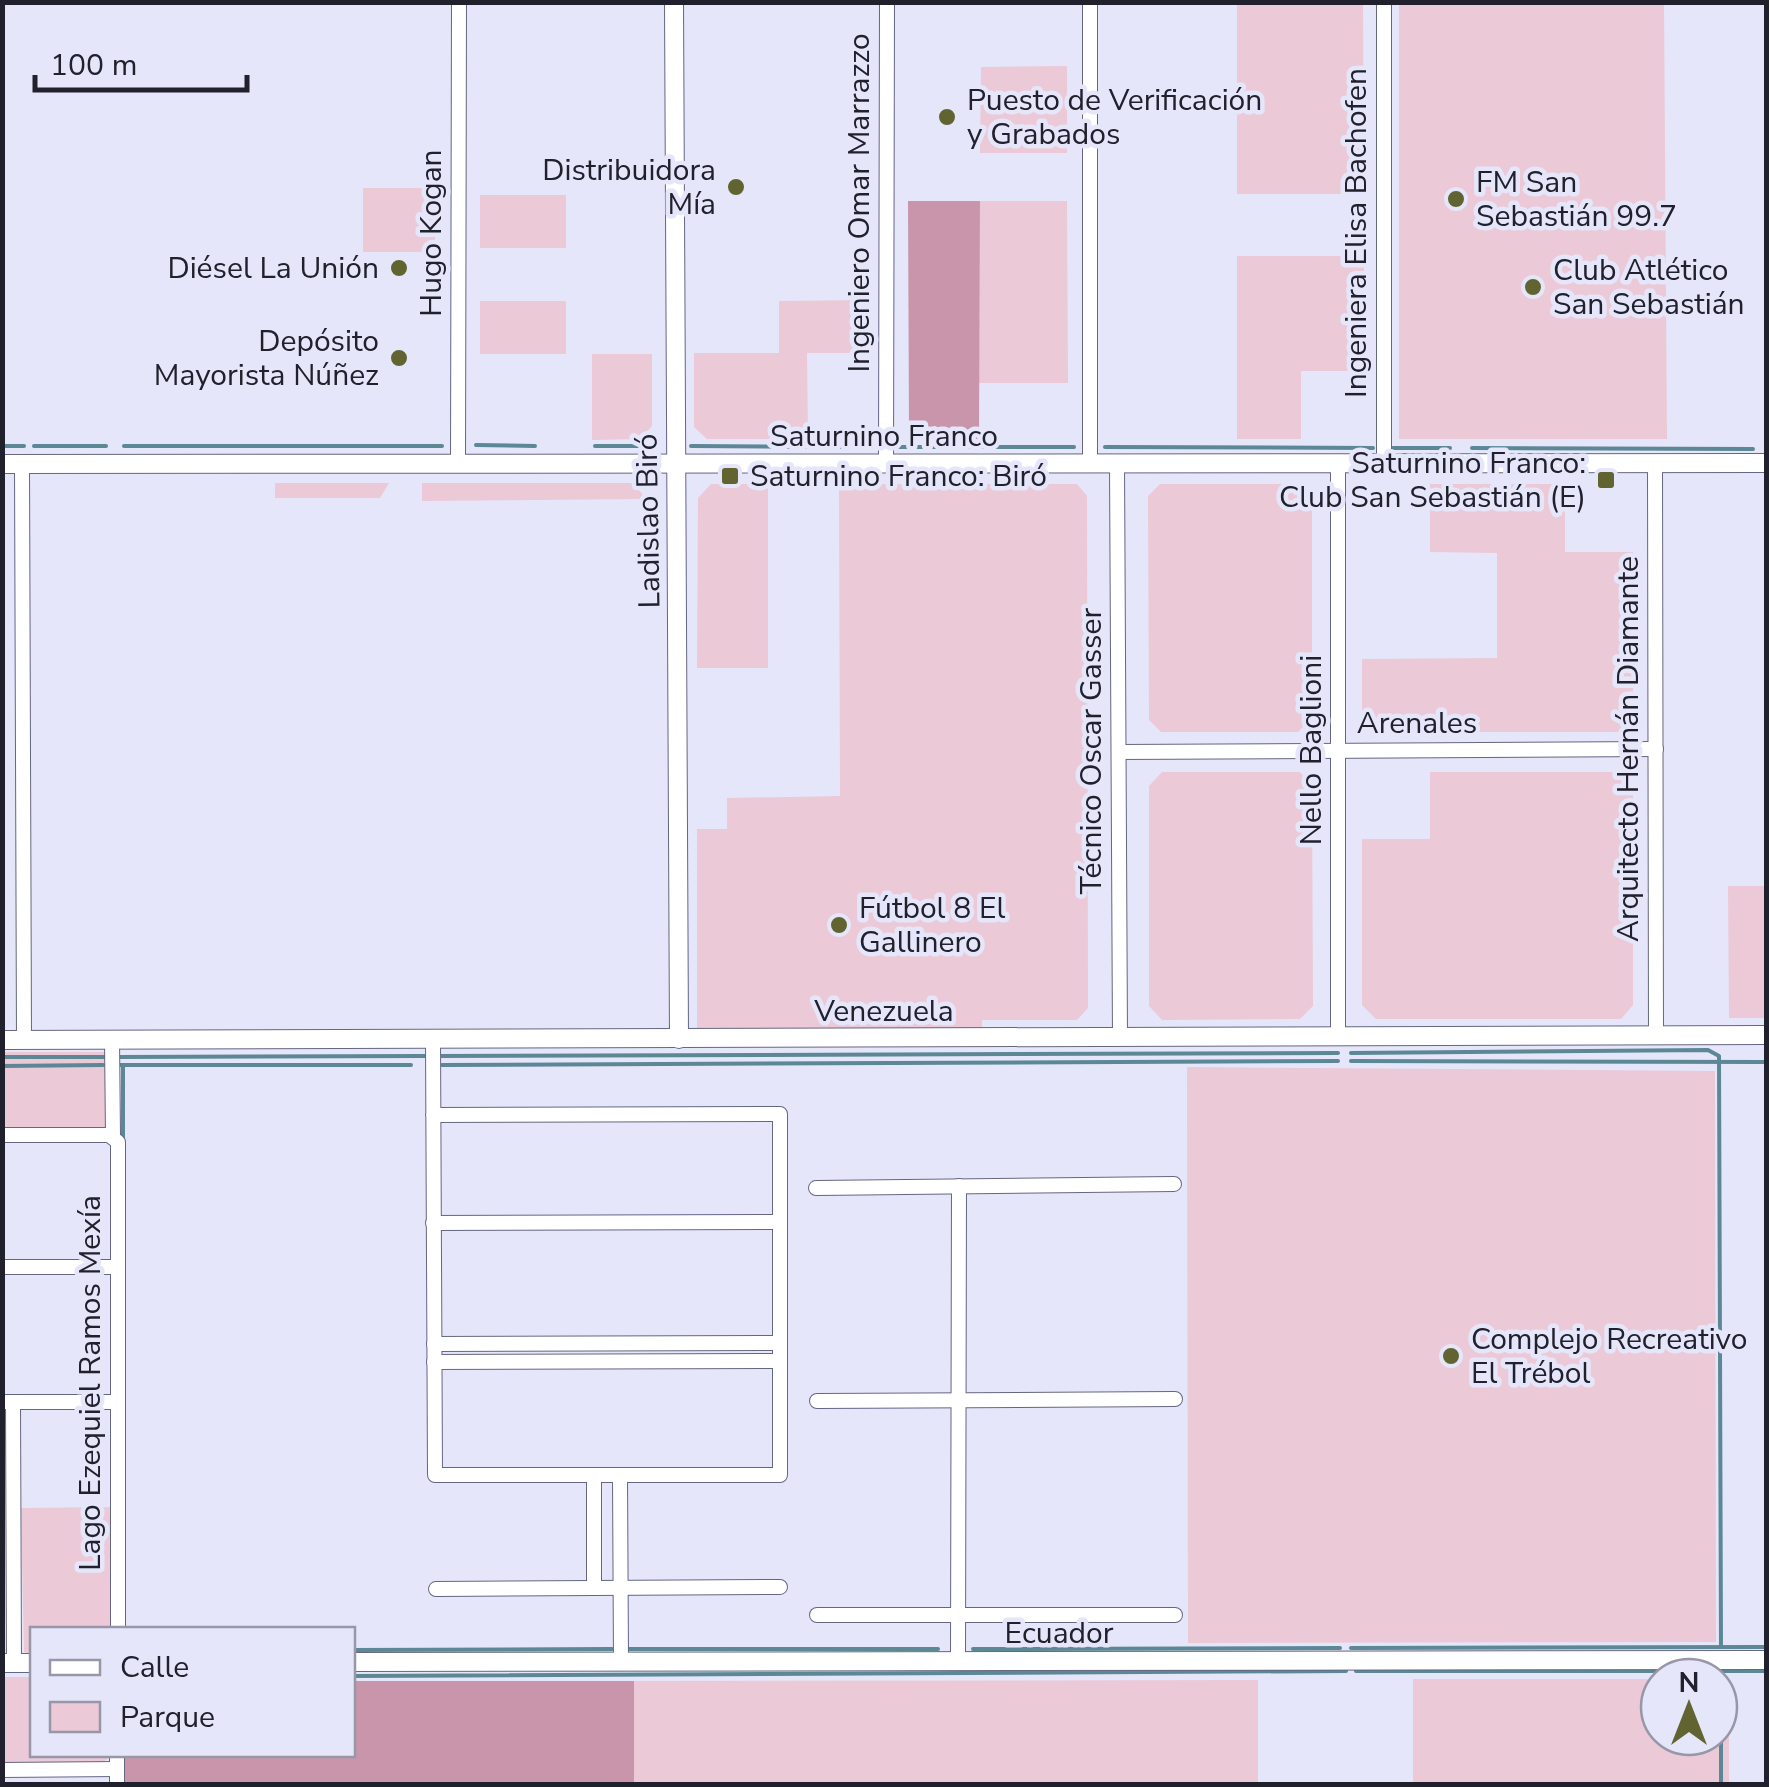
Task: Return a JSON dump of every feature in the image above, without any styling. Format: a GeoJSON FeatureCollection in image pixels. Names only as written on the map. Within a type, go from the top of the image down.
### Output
{"type":"FeatureCollection","features":[{"type":"Feature","properties":{"kind":"street","name":"Hugo Kogan"},"geometry":{"type":"LineString","coordinates":[[458,2],[458,464]]}},
{"type":"Feature","properties":{"kind":"street","name":"Ladislao Biró"},"geometry":{"type":"LineString","coordinates":[[674,2],[678,1039]]}},
{"type":"Feature","properties":{"kind":"street","name":"Ingeniero Omar Marrazzo"},"geometry":{"type":"LineString","coordinates":[[886,464],[887,2]]}},
{"type":"Feature","properties":{"kind":"street"},"geometry":{"type":"LineString","coordinates":[[1090,2],[1090,464]]}},
{"type":"Feature","properties":{"kind":"street","name":"Ingeniera Elisa Bachofen"},"geometry":{"type":"LineString","coordinates":[[1384,2],[1384,463]]}},
{"type":"Feature","properties":{"kind":"street","name":"Nello Baglioni"},"geometry":{"type":"LineString","coordinates":[[1338,463],[1338,1036]]}},
{"type":"Feature","properties":{"kind":"street","name":"Arquitecto Hernán Diamante"},"geometry":{"type":"LineString","coordinates":[[1655,463],[1656,1036]]}},
{"type":"Feature","properties":{"kind":"street","name":"Saturnino Franco"},"geometry":{"type":"LineString","coordinates":[[2,464],[1766,463]]}},
{"type":"Feature","properties":{"kind":"street"},"geometry":{"type":"LineString","coordinates":[[22,464],[24,1040]]}},
{"type":"Feature","properties":{"kind":"street","name":"Técnico Oscar Gasser"},"geometry":{"type":"LineString","coordinates":[[1117,464],[1120,1037]]}},
{"type":"Feature","properties":{"kind":"street","name":"Arenales"},"geometry":{"type":"LineString","coordinates":[[1119,752],[1656,748]]}},
{"type":"Feature","properties":{"kind":"street","name":"Venezuela"},"geometry":{"type":"LineString","coordinates":[[2,1040],[1766,1035]]}},
{"type":"Feature","properties":{"kind":"street"},"geometry":{"type":"LineString","coordinates":[[433,1039],[433,1114],[434,1223],[434,1362],[435,1476],[780,1475],[780,1114],[433,1114]]}},
{"type":"Feature","properties":{"kind":"street","name":"Lago Ezequiel Ramos Mexía"},"geometry":{"type":"LineString","coordinates":[[112,1040],[118,1267],[118,1627]]}},
{"type":"Feature","properties":{"kind":"street"},"geometry":{"type":"LineString","coordinates":[[2,1135],[115,1137]]}},
{"type":"Feature","properties":{"kind":"street"},"geometry":{"type":"LineString","coordinates":[[816,1188],[1174,1184]]}},
{"type":"Feature","properties":{"kind":"street"},"geometry":{"type":"LineString","coordinates":[[954,1661],[958,1186]]}},
{"type":"Feature","properties":{"kind":"street"},"geometry":{"type":"LineString","coordinates":[[434,1223],[780,1222]]}},
{"type":"Feature","properties":{"kind":"street"},"geometry":{"type":"LineString","coordinates":[[2,1267],[118,1267]]}},
{"type":"Feature","properties":{"kind":"street"},"geometry":{"type":"LineString","coordinates":[[434,1344],[780,1343]]}},
{"type":"Feature","properties":{"kind":"street"},"geometry":{"type":"LineString","coordinates":[[434,1362],[780,1361]]}},
{"type":"Feature","properties":{"kind":"street"},"geometry":{"type":"LineString","coordinates":[[817,1401],[1174,1399]]}},
{"type":"Feature","properties":{"kind":"street"},"geometry":{"type":"LineString","coordinates":[[16,1663],[8,1402],[118,1402]]}},
{"type":"Feature","properties":{"kind":"street"},"geometry":{"type":"LineString","coordinates":[[594,1475],[594,1588]]}},
{"type":"Feature","properties":{"kind":"street"},"geometry":{"type":"LineString","coordinates":[[620,1475],[620,1662]]}},
{"type":"Feature","properties":{"kind":"street"},"geometry":{"type":"LineString","coordinates":[[436,1589],[780,1588]]}},
{"type":"Feature","properties":{"kind":"street"},"geometry":{"type":"LineString","coordinates":[[818,1615],[1174,1615]]}},
{"type":"Feature","properties":{"kind":"street","name":"Ecuador"},"geometry":{"type":"LineString","coordinates":[[355,1662],[1766,1660]]}},
{"type":"Feature","properties":{"kind":"street"},"geometry":{"type":"LineString","coordinates":[[2,1770],[117,1769]]}},
{"type":"Feature","properties":{"kind":"green space"},"geometry":{"type":"Polygon","coordinates":[[[1237,3],[1363,3],[1364,194],[1237,194],[1237,3]]]}},
{"type":"Feature","properties":{"kind":"green space","name":"Club Atlético San Sebastián"},"geometry":{"type":"Polygon","coordinates":[[[1399,3],[1664,3],[1667,439],[1399,439],[1399,3]]]}},
{"type":"Feature","properties":{"kind":"green space"},"geometry":{"type":"Polygon","coordinates":[[[1067,66],[1067,153],[980,153],[981,67],[1067,66]]]}},
{"type":"Feature","properties":{"kind":"green space"},"geometry":{"type":"Polygon","coordinates":[[[363,188],[435,188],[435,252],[363,252],[363,188]]]}},
{"type":"Feature","properties":{"kind":"green space"},"geometry":{"type":"Polygon","coordinates":[[[480,195],[566,195],[566,248],[480,248],[480,195]]]}},
{"type":"Feature","properties":{"kind":"green space"},"geometry":{"type":"Polygon","coordinates":[[[980,201],[1067,201],[1068,383],[979,383],[980,201]]]}},
{"type":"Feature","properties":{"kind":"green space"},"geometry":{"type":"Polygon","coordinates":[[[1237,256],[1364,256],[1364,371],[1301,371],[1301,439],[1237,439],[1237,256]]]}},
{"type":"Feature","properties":{"kind":"green space"},"geometry":{"type":"Polygon","coordinates":[[[865,300],[865,353],[807,353],[808,439],[707,439],[694,427],[694,353],[779,353],[779,301],[865,300]]]}},
{"type":"Feature","properties":{"kind":"green space"},"geometry":{"type":"Polygon","coordinates":[[[480,301],[566,301],[566,354],[480,354],[480,301]]]}},
{"type":"Feature","properties":{"kind":"green space"},"geometry":{"type":"Polygon","coordinates":[[[592,354],[652,354],[652,426],[640,439],[592,440],[592,354]]]}},
{"type":"Feature","properties":{"kind":"green space"},"geometry":{"type":"Polygon","coordinates":[[[275,483],[389,483],[380,498],[275,498],[275,483]]]}},
{"type":"Feature","properties":{"kind":"green space"},"geometry":{"type":"Polygon","coordinates":[[[422,483],[633,483],[646,499],[422,501],[422,483]]]}},
{"type":"Feature","properties":{"kind":"green space"},"geometry":{"type":"Polygon","coordinates":[[[711,484],[768,484],[768,668],[697,668],[698,498],[711,484]]]}},
{"type":"Feature","properties":{"kind":"green space"},"geometry":{"type":"Polygon","coordinates":[[[839,484],[1077,484],[1087,496],[1088,1008],[1077,1020],[982,1020],[982,1036],[697,1037],[697,829],[727,829],[727,798],[840,796],[839,484]]]}},
{"type":"Feature","properties":{"kind":"green space"},"geometry":{"type":"Polygon","coordinates":[[[1160,484],[1300,484],[1312,498],[1312,718],[1298,732],[1161,732],[1149,720],[1148,496],[1160,484]]]}},
{"type":"Feature","properties":{"kind":"green space"},"geometry":{"type":"Polygon","coordinates":[[[1430,484],[1565,484],[1565,552],[1633,552],[1633,716],[1618,732],[1375,732],[1362,718],[1362,659],[1497,658],[1497,553],[1430,552],[1430,484]]]}},
{"type":"Feature","properties":{"kind":"green space"},"geometry":{"type":"Polygon","coordinates":[[[1162,772],[1300,772],[1312,787],[1313,1006],[1300,1019],[1162,1020],[1149,1006],[1149,786],[1162,772]]]}},
{"type":"Feature","properties":{"kind":"green space"},"geometry":{"type":"Polygon","coordinates":[[[1430,772],[1618,772],[1633,787],[1633,1005],[1621,1019],[1376,1019],[1362,1005],[1362,839],[1430,839],[1430,772]]]}},
{"type":"Feature","properties":{"kind":"green space"},"geometry":{"type":"Polygon","coordinates":[[[1728,886],[1766,886],[1766,1018],[1729,1018],[1728,886]]]}},
{"type":"Feature","properties":{"kind":"green space"},"geometry":{"type":"Polygon","coordinates":[[[2,1052],[116,1052],[116,1128],[3,1127],[2,1052]]]}},
{"type":"Feature","properties":{"kind":"green space","name":"Complejo Recreativo El Trébol"},"geometry":{"type":"Polygon","coordinates":[[[1187,1067],[1715,1071],[1716,1642],[1188,1643],[1187,1067]]]}},
{"type":"Feature","properties":{"kind":"green space"},"geometry":{"type":"Polygon","coordinates":[[[113,1507],[113,1627],[30,1627],[30,1654],[24,1652],[21,1508],[113,1507]]]}},
{"type":"Feature","properties":{"kind":"green space"},"geometry":{"type":"Polygon","coordinates":[[[2,1677],[30,1677],[30,1757],[110,1757],[101,1763],[3,1763],[2,1677]]]}},
{"type":"Feature","properties":{"kind":"green space"},"geometry":{"type":"Polygon","coordinates":[[[1413,1679],[1639,1679],[1639,1757],[1729,1757],[1729,1784],[1413,1784],[1413,1679]]]}},
{"type":"Feature","properties":{"kind":"green space"},"geometry":{"type":"Polygon","coordinates":[[[1258,1680],[1258,1784],[634,1784],[634,1681],[1258,1680]]]}},
{"type":"Feature","properties":{"kind":"shaded area"},"geometry":{"type":"Polygon","coordinates":[[[908,201],[980,201],[979,439],[919,439],[909,429],[908,201]]]}},
{"type":"Feature","properties":{"kind":"shaded area"},"geometry":{"type":"Polygon","coordinates":[[[355,1681],[634,1681],[634,1784],[124,1784],[124,1757],[355,1757],[355,1681]]]}},
{"type":"Feature","properties":{"kind":"waterway"},"geometry":{"type":"LineString","coordinates":[[476,445],[535,446]]}},
{"type":"Feature","properties":{"kind":"waterway"},"geometry":{"type":"LineString","coordinates":[[2,446],[24,446]]}},
{"type":"Feature","properties":{"kind":"waterway"},"geometry":{"type":"LineString","coordinates":[[34,446],[106,446]]}},
{"type":"Feature","properties":{"kind":"waterway"},"geometry":{"type":"LineString","coordinates":[[124,446],[442,446]]}},
{"type":"Feature","properties":{"kind":"waterway"},"geometry":{"type":"LineString","coordinates":[[595,446],[655,446]]}},
{"type":"Feature","properties":{"kind":"waterway"},"geometry":{"type":"LineString","coordinates":[[691,446],[870,447]]}},
{"type":"Feature","properties":{"kind":"waterway"},"geometry":{"type":"LineString","coordinates":[[900,447],[1074,447]]}},
{"type":"Feature","properties":{"kind":"waterway"},"geometry":{"type":"LineString","coordinates":[[1105,447],[1373,448]]}},
{"type":"Feature","properties":{"kind":"waterway"},"geometry":{"type":"LineString","coordinates":[[1393,448],[1450,448]]}},
{"type":"Feature","properties":{"kind":"waterway"},"geometry":{"type":"LineString","coordinates":[[1472,448],[1753,449]]}},
{"type":"Feature","properties":{"kind":"waterway"},"geometry":{"type":"LineString","coordinates":[[1351,1053],[1708,1050],[1719,1056],[1721,1647]]}},
{"type":"Feature","properties":{"kind":"waterway"},"geometry":{"type":"LineString","coordinates":[[438,1056],[1338,1053]]}},
{"type":"Feature","properties":{"kind":"waterway"},"geometry":{"type":"LineString","coordinates":[[117,1057],[425,1056]]}},
{"type":"Feature","properties":{"kind":"waterway"},"geometry":{"type":"LineString","coordinates":[[2,1057],[108,1057]]}},
{"type":"Feature","properties":{"kind":"waterway"},"geometry":{"type":"LineString","coordinates":[[442,1065],[1338,1061]]}},
{"type":"Feature","properties":{"kind":"waterway"},"geometry":{"type":"LineString","coordinates":[[1351,1061],[1766,1062]]}},
{"type":"Feature","properties":{"kind":"waterway"},"geometry":{"type":"LineString","coordinates":[[2,1066],[103,1065]]}},
{"type":"Feature","properties":{"kind":"waterway"},"geometry":{"type":"LineString","coordinates":[[115,1065],[411,1065]]}},
{"type":"Feature","properties":{"kind":"waterway"},"geometry":{"type":"LineString","coordinates":[[123,1065],[123,1140]]}},
{"type":"Feature","properties":{"kind":"waterway"},"geometry":{"type":"LineString","coordinates":[[1351,1648],[1766,1647]]}},
{"type":"Feature","properties":{"kind":"waterway"},"geometry":{"type":"LineString","coordinates":[[973,1649],[1340,1648]]}},
{"type":"Feature","properties":{"kind":"waterway"},"geometry":{"type":"LineString","coordinates":[[355,1650],[612,1649]]}},
{"type":"Feature","properties":{"kind":"waterway"},"geometry":{"type":"LineString","coordinates":[[628,1649],[938,1649]]}},
{"type":"Feature","properties":{"kind":"waterway"},"geometry":{"type":"LineString","coordinates":[[355,1676],[1346,1671]]}},
{"type":"Feature","properties":{"kind":"waterway"},"geometry":{"type":"LineString","coordinates":[[1356,1671],[1766,1671]]}},
{"type":"Feature","properties":{"kind":"waterway"},"geometry":{"type":"LineString","coordinates":[[1721,1757],[1721,1784]]}},
{"type":"Feature","properties":{"kind":"place","name":"Puesto de Verificación y Grabados"},"geometry":{"type":"Point","coordinates":[947,117]}},
{"type":"Feature","properties":{"kind":"place","name":"Distribuidora Mía"},"geometry":{"type":"Point","coordinates":[736,187]}},
{"type":"Feature","properties":{"kind":"place","name":"FM San Sebastián 99.7"},"geometry":{"type":"Point","coordinates":[1456,199]}},
{"type":"Feature","properties":{"kind":"place","name":"Diésel La Unión"},"geometry":{"type":"Point","coordinates":[399,268]}},
{"type":"Feature","properties":{"kind":"place","name":"Club Atlético San Sebastián"},"geometry":{"type":"Point","coordinates":[1533,287]}},
{"type":"Feature","properties":{"kind":"place","name":"Depósito Mayorista Núñez"},"geometry":{"type":"Point","coordinates":[399,358]}},
{"type":"Feature","properties":{"kind":"place","name":"Saturnino Franco: Biró"},"geometry":{"type":"Point","coordinates":[730,476]}},
{"type":"Feature","properties":{"kind":"place","name":"Saturnino Franco: Club San Sebastián (E)"},"geometry":{"type":"Point","coordinates":[1606,480]}},
{"type":"Feature","properties":{"kind":"place","name":"Fútbol 8 El Gallinero"},"geometry":{"type":"Point","coordinates":[839,925]}},
{"type":"Feature","properties":{"kind":"place","name":"Complejo Recreativo El Trébol"},"geometry":{"type":"Point","coordinates":[1451,1356]}}]}
